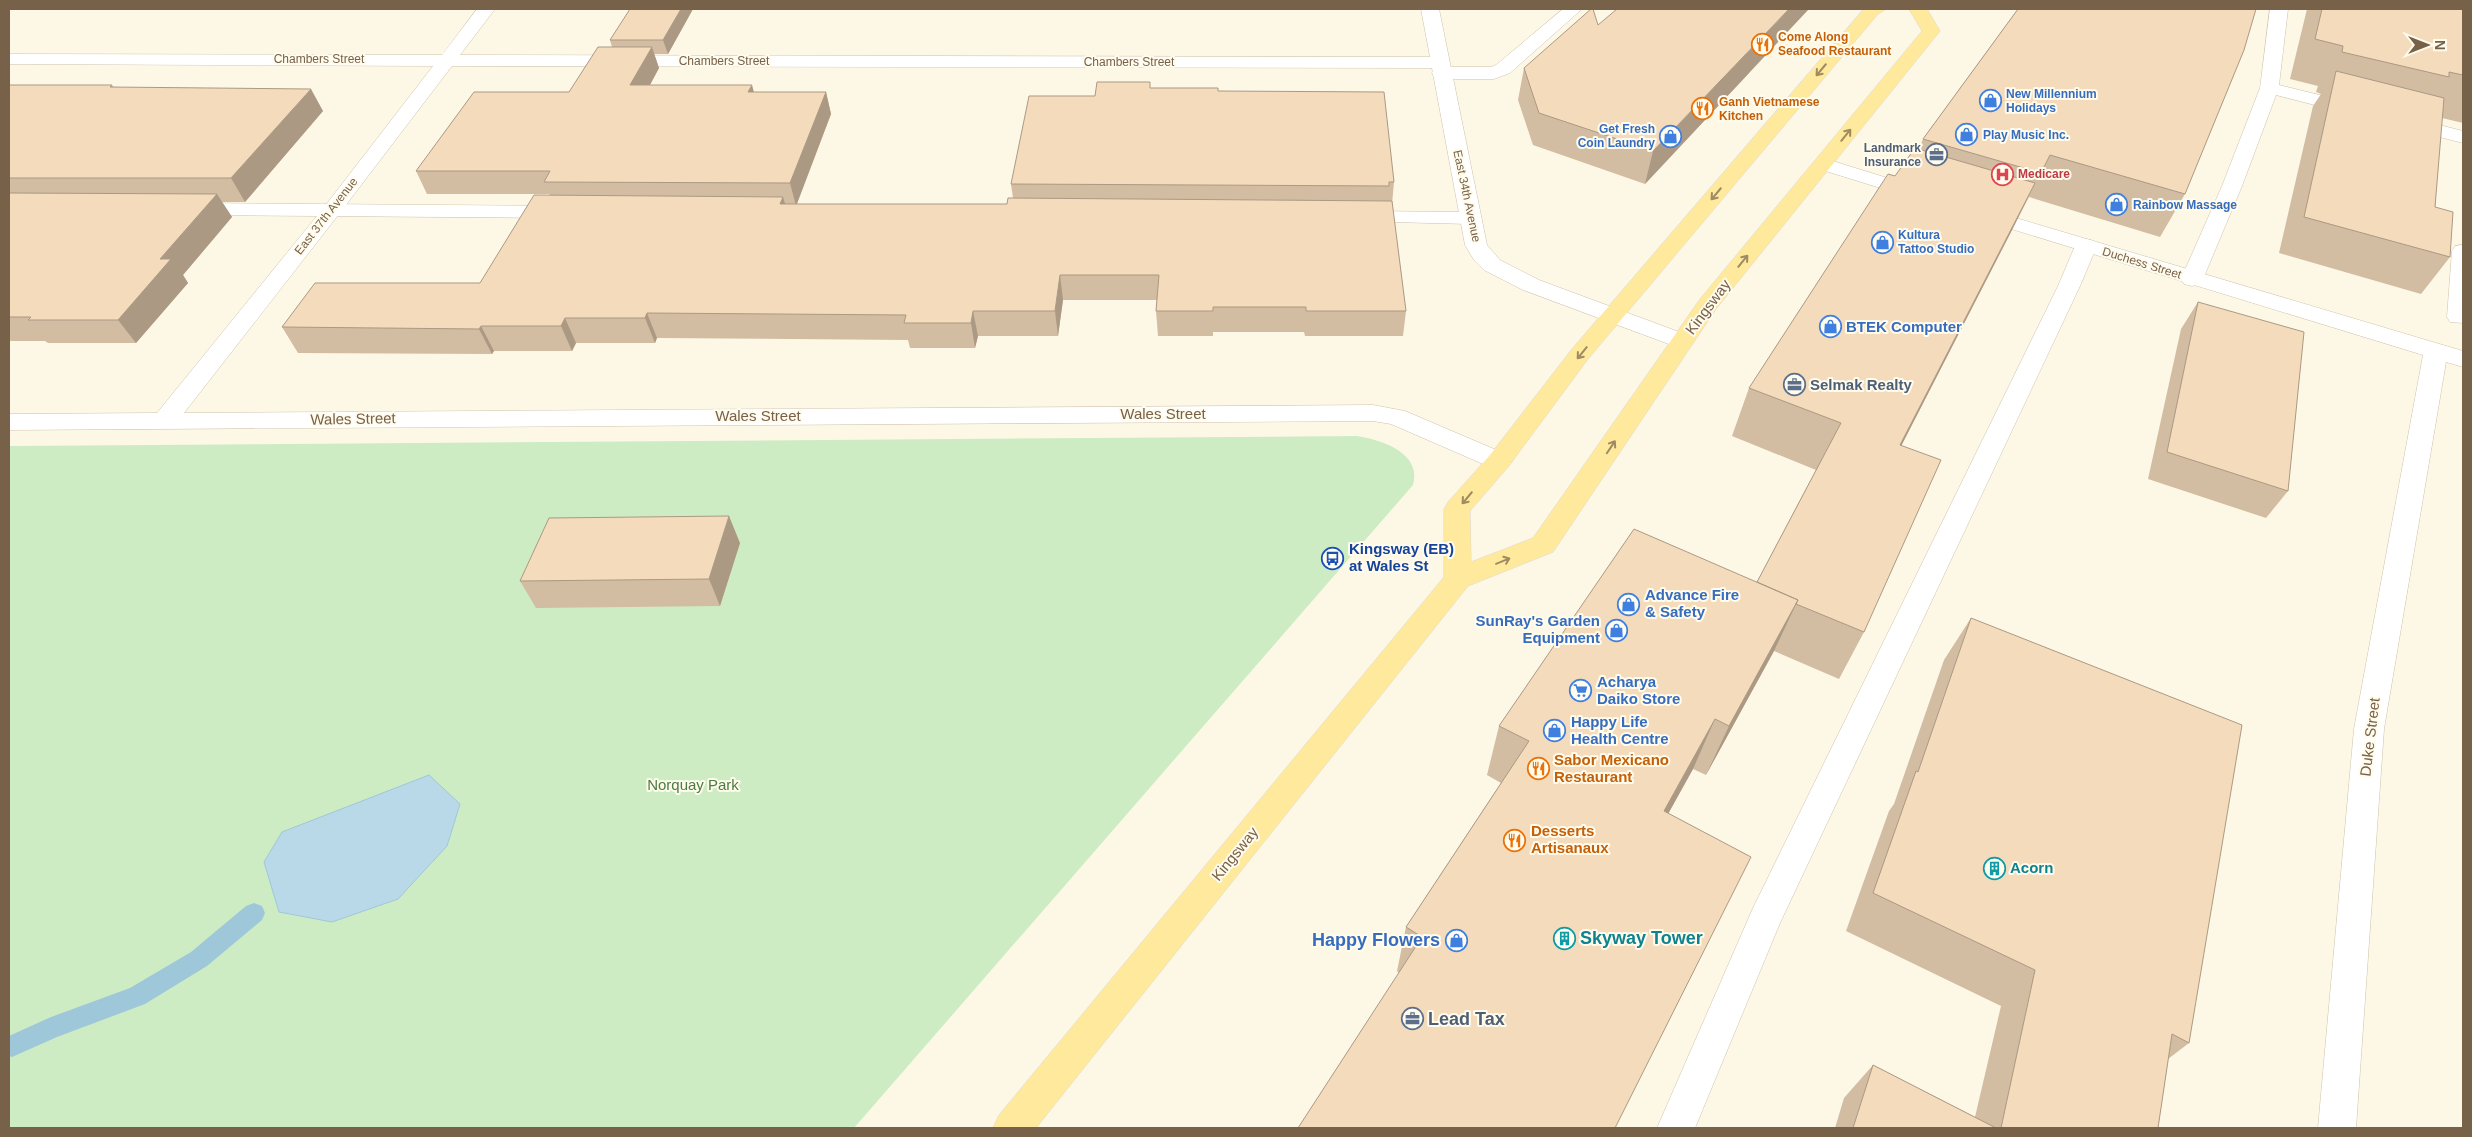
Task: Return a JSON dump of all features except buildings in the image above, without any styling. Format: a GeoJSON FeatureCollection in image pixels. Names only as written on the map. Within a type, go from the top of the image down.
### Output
{"type":"FeatureCollection","features":[{"type":"Feature","properties":{"kind":"main road"},"geometry":{"type":"LineString","coordinates":[[1458,579],[1457,509],[1499,460],[1580,354],[1873,9],[1877,9]]}},
{"type":"Feature","properties":{"kind":"main road","name":"Kingsway"},"geometry":{"type":"LineString","coordinates":[[1012,1128],[1458,579],[1542,545],[1708,304],[1931,31],[1918,9]]}},
{"type":"Feature","properties":{"kind":"street","name":"East 37th Avenue"},"geometry":{"type":"LineString","coordinates":[[164,420],[332,210],[486,9]]}},
{"type":"Feature","properties":{"kind":"street","name":"East 34th Avenue"},"geometry":{"type":"LineString","coordinates":[[1430,9],[1470,218],[1476,244],[1482,255],[1492,265],[1531,285],[1682,341]]}},
{"type":"Feature","properties":{"kind":"street","name":"Chambers Street"},"geometry":{"type":"LineString","coordinates":[[9,58],[1440,68],[1494,73],[1504,70],[1572,9]]}},
{"type":"Feature","properties":{"kind":"street"},"geometry":{"type":"LineString","coordinates":[[2192,279],[2204,247],[2232,186],[2269,88],[2279,9]]}},
{"type":"Feature","properties":{"kind":"street"},"geometry":{"type":"LineString","coordinates":[[2269,88],[2366,112]]}},
{"type":"Feature","properties":{"kind":"street"},"geometry":{"type":"LineString","coordinates":[[2386,117],[2463,136]]}},
{"type":"Feature","properties":{"kind":"street","name":"Duchess Street"},"geometry":{"type":"LineString","coordinates":[[1823,164],[2192,279],[2450,355]]}},
{"type":"Feature","properties":{"kind":"street"},"geometry":{"type":"LineString","coordinates":[[166,209],[578,212]]}},
{"type":"Feature","properties":{"kind":"street"},"geometry":{"type":"LineString","coordinates":[[1335,217],[1470,218]]}},
{"type":"Feature","properties":{"kind":"street"},"geometry":{"type":"LineString","coordinates":[[1676,1128],[1765,919],[2069,286],[2086,246]]}},
{"type":"Feature","properties":{"kind":"street"},"geometry":{"type":"LineString","coordinates":[[2458,317],[2463,251]]}},
{"type":"Feature","properties":{"kind":"street","name":"Duke Street"},"geometry":{"type":"LineString","coordinates":[[2337,1128],[2369,729],[2450,355]]}},
{"type":"Feature","properties":{"kind":"street","name":"Wales Street"},"geometry":{"type":"LineString","coordinates":[[9,422],[1373,413],[1396,417],[1499,460]]}},
{"type":"Feature","properties":{"kind":"green space","name":"Norquay Park"},"geometry":{"type":"Polygon","coordinates":[[[1357,436],[1388,445],[1406,456],[1412,464],[1414,474],[1413,485],[854,1128],[9,1128],[9,446],[1357,436]]]}},
{"type":"Feature","properties":{"kind":"water"},"geometry":{"type":"Polygon","coordinates":[[[429,775],[460,804],[447,846],[398,899],[332,922],[279,912],[264,862],[282,832],[429,775]]]}},
{"type":"Feature","properties":{"kind":"waterway"},"geometry":{"type":"LineString","coordinates":[[12,1046],[51,1028],[137,996],[199,959],[254,913]]}},
{"type":"Feature","properties":{"kind":"place","name":"Come Along Seafood Restaurant"},"geometry":{"type":"Point","coordinates":[1762,44]}},
{"type":"Feature","properties":{"kind":"place","name":"New Millennium Holidays"},"geometry":{"type":"Point","coordinates":[1990,101]}},
{"type":"Feature","properties":{"kind":"place","name":"Ganh Vietnamese Kitchen"},"geometry":{"type":"Point","coordinates":[1703,109]}},
{"type":"Feature","properties":{"kind":"place","name":"Play Music Inc."},"geometry":{"type":"Point","coordinates":[1967,135]}},
{"type":"Feature","properties":{"kind":"place","name":"Get Fresh Coin Laundry"},"geometry":{"type":"Point","coordinates":[1671,136]}},
{"type":"Feature","properties":{"kind":"place","name":"Landmark Insurance"},"geometry":{"type":"Point","coordinates":[1937,155]}},
{"type":"Feature","properties":{"kind":"place","name":"Medicare"},"geometry":{"type":"Point","coordinates":[2002,174]}},
{"type":"Feature","properties":{"kind":"place","name":"Rainbow Massage"},"geometry":{"type":"Point","coordinates":[2117,205]}},
{"type":"Feature","properties":{"kind":"place","name":"Kultura Tattoo Studio"},"geometry":{"type":"Point","coordinates":[1882,242]}},
{"type":"Feature","properties":{"kind":"place","name":"BTEK Computer"},"geometry":{"type":"Point","coordinates":[1830,327]}},
{"type":"Feature","properties":{"kind":"place","name":"Selmak Realty"},"geometry":{"type":"Point","coordinates":[1794,385]}},
{"type":"Feature","properties":{"kind":"place","name":"Kingsway (EB) at Wales St"},"geometry":{"type":"Point","coordinates":[1333,558]}},
{"type":"Feature","properties":{"kind":"place","name":"Advance Fire & Safety"},"geometry":{"type":"Point","coordinates":[1629,604]}},
{"type":"Feature","properties":{"kind":"place","name":"SunRay's Garden Equipment"},"geometry":{"type":"Point","coordinates":[1616,630]}},
{"type":"Feature","properties":{"kind":"place","name":"Acharya Daiko Store"},"geometry":{"type":"Point","coordinates":[1581,691]}},
{"type":"Feature","properties":{"kind":"place","name":"Happy Life Health Centre"},"geometry":{"type":"Point","coordinates":[1555,731]}},
{"type":"Feature","properties":{"kind":"place","name":"Sabor Mexicano Restaurant"},"geometry":{"type":"Point","coordinates":[1538,769]}},
{"type":"Feature","properties":{"kind":"place","name":"Desserts Artisanaux"},"geometry":{"type":"Point","coordinates":[1515,840]}},
{"type":"Feature","properties":{"kind":"place","name":"Acorn"},"geometry":{"type":"Point","coordinates":[1994,868]}},
{"type":"Feature","properties":{"kind":"place","name":"Skyway Tower"},"geometry":{"type":"Point","coordinates":[1564,938]}},
{"type":"Feature","properties":{"kind":"place","name":"Happy Flowers"},"geometry":{"type":"Point","coordinates":[1456,940]}},
{"type":"Feature","properties":{"kind":"place","name":"Lead Tax"},"geometry":{"type":"Point","coordinates":[1412,1019]}}]}
